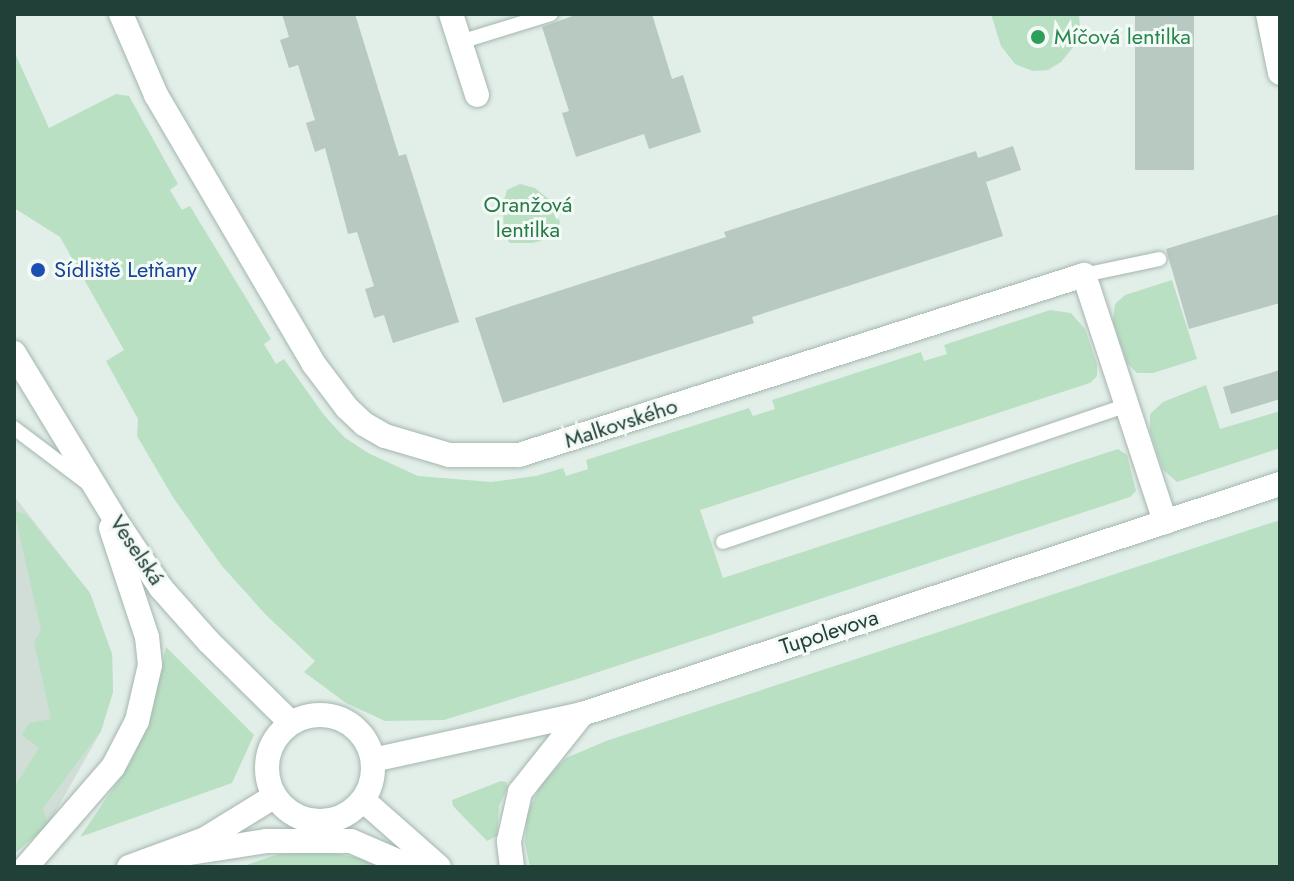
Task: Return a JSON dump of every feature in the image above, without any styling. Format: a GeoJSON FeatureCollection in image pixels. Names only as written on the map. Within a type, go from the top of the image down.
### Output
{"type":"FeatureCollection","features":[{"type":"Feature","properties":{"kind":"street","name":"Malkovského"},"geometry":{"type":"LineString","coordinates":[[121,14],[156,95],[313,363],[364,424],[417,447],[449,455],[519,455],[1084,275]]}},
{"type":"Feature","properties":{"kind":"street"},"geometry":{"type":"LineString","coordinates":[[451,14],[477,95]]}},
{"type":"Feature","properties":{"kind":"street"},"geometry":{"type":"LineString","coordinates":[[1268,14],[1280,73]]}},
{"type":"Feature","properties":{"kind":"street"},"geometry":{"type":"LineString","coordinates":[[1084,275],[1165,522]]}},
{"type":"Feature","properties":{"kind":"street","name":"Veselská"},"geometry":{"type":"LineString","coordinates":[[14,353],[161,588],[209,642],[291,723]]}},
{"type":"Feature","properties":{"kind":"street","name":"Tupolevova"},"geometry":{"type":"LineString","coordinates":[[373,760],[582,714],[1280,484]]}},
{"type":"Feature","properties":{"kind":"street"},"geometry":{"type":"LineString","coordinates":[[26,867],[113,767],[137,721],[150,665],[147,637],[99,492]]}},
{"type":"Feature","properties":{"kind":"street"},"geometry":{"type":"LineString","coordinates":[[512,867],[509,841],[520,792],[582,714]]}},
{"type":"Feature","properties":{"kind":"street"},"geometry":{"type":"LineString","coordinates":[[321,715],[341,720],[359,731],[373,760],[371,781],[363,800],[347,814],[318,821],[298,816],[275,796],[268,777],[269,756],[277,738],[291,723],[321,715]]}},
{"type":"Feature","properties":{"kind":"street"},"geometry":{"type":"LineString","coordinates":[[129,867],[205,839],[275,796]]}},
{"type":"Feature","properties":{"kind":"street"},"geometry":{"type":"LineString","coordinates":[[363,800],[439,867]]}},
{"type":"Feature","properties":{"kind":"street"},"geometry":{"type":"LineString","coordinates":[[158,858],[266,841],[351,841],[411,867]]}},
{"type":"Feature","properties":{"kind":"lane"},"geometry":{"type":"LineString","coordinates":[[460,42],[551,14]]}},
{"type":"Feature","properties":{"kind":"lane"},"geometry":{"type":"LineString","coordinates":[[1084,275],[1159,259]]}},
{"type":"Feature","properties":{"kind":"lane"},"geometry":{"type":"LineString","coordinates":[[723,542],[1127,405]]}},
{"type":"Feature","properties":{"kind":"lane"},"geometry":{"type":"LineString","coordinates":[[14,428],[99,492]]}},
{"type":"Feature","properties":{"kind":"shaded area"},"geometry":{"type":"Polygon","coordinates":[[[14,496],[90,593],[112,654],[113,692],[101,731],[48,825],[14,854],[14,496]]]}},
{"type":"Feature","properties":{"kind":"green space","name":"Míčová lentilka"},"geometry":{"type":"Polygon","coordinates":[[[991,14],[1079,14],[1080,28],[1074,46],[1061,62],[1048,70],[1033,71],[1015,64],[1001,46],[991,14]]]}},
{"type":"Feature","properties":{"kind":"green space"},"geometry":{"type":"Polygon","coordinates":[[[14,51],[49,128],[116,94],[129,96],[178,184],[170,190],[182,210],[190,206],[271,339],[264,344],[276,364],[284,359],[324,415],[344,437],[368,453],[418,476],[491,482],[536,476],[563,468],[566,476],[588,469],[586,460],[749,408],[753,416],[775,409],[772,400],[921,352],[924,361],[947,354],[944,345],[1050,310],[1071,313],[1085,329],[1097,364],[1097,376],[1090,383],[700,510],[723,578],[1118,449],[1127,455],[1136,491],[1130,497],[444,720],[385,721],[346,703],[304,672],[315,661],[266,615],[222,566],[174,499],[137,436],[138,419],[106,361],[124,350],[60,237],[14,208],[14,51]]]}},
{"type":"Feature","properties":{"kind":"green space","name":"Oranžová lentilka"},"geometry":{"type":"Polygon","coordinates":[[[520,184],[535,188],[550,200],[560,222],[557,231],[549,238],[533,243],[510,243],[504,236],[503,204],[507,190],[520,184]]]}},
{"type":"Feature","properties":{"kind":"green space"},"geometry":{"type":"Polygon","coordinates":[[[1172,280],[1197,359],[1153,373],[1137,373],[1127,363],[1113,321],[1115,304],[1125,295],[1172,280]]]}},
{"type":"Feature","properties":{"kind":"green space"},"geometry":{"type":"Polygon","coordinates":[[[1206,385],[1220,429],[1280,411],[1280,448],[1177,482],[1163,470],[1150,431],[1150,414],[1163,402],[1206,385]]]}},
{"type":"Feature","properties":{"kind":"green space"},"geometry":{"type":"Polygon","coordinates":[[[14,511],[26,514],[90,593],[112,654],[113,692],[101,731],[43,808],[48,825],[14,854],[14,787],[39,748],[22,735],[29,723],[51,719],[34,642],[41,630],[14,511]]]}},
{"type":"Feature","properties":{"kind":"green space"},"geometry":{"type":"Polygon","coordinates":[[[1280,520],[1280,867],[530,867],[525,843],[527,814],[541,784],[566,758],[606,741],[1280,520]]]}},
{"type":"Feature","properties":{"kind":"green space"},"geometry":{"type":"Polygon","coordinates":[[[166,647],[254,735],[232,783],[80,837],[129,765],[150,721],[166,647]]]}},
{"type":"Feature","properties":{"kind":"green space"},"geometry":{"type":"Polygon","coordinates":[[[501,781],[506,782],[508,787],[499,806],[497,836],[487,841],[453,806],[452,800],[501,781]]]}},
{"type":"Feature","properties":{"kind":"green space"},"geometry":{"type":"Polygon","coordinates":[[[322,851],[360,858],[382,867],[240,867],[279,854],[322,851]]]}},
{"type":"Feature","properties":{"kind":"building"},"geometry":{"type":"Polygon","coordinates":[[[282,14],[355,14],[399,156],[406,154],[459,322],[393,343],[384,315],[374,318],[365,289],[374,286],[357,232],[348,234],[325,148],[315,152],[306,123],[315,120],[298,65],[289,68],[280,40],[289,37],[282,14]]]}},
{"type":"Feature","properties":{"kind":"building"},"geometry":{"type":"Polygon","coordinates":[[[578,14],[652,14],[672,79],[683,75],[701,132],[649,149],[644,134],[576,157],[562,113],[569,111],[542,27],[578,14]]]}},
{"type":"Feature","properties":{"kind":"building"},"geometry":{"type":"Polygon","coordinates":[[[1135,14],[1194,14],[1194,170],[1135,170],[1135,14]]]}},
{"type":"Feature","properties":{"kind":"building"},"geometry":{"type":"Polygon","coordinates":[[[1013,146],[1021,170],[986,182],[1003,236],[752,317],[754,323],[503,403],[475,318],[726,237],[724,232],[976,151],[978,158],[1013,146]]]}},
{"type":"Feature","properties":{"kind":"building"},"geometry":{"type":"Polygon","coordinates":[[[1280,214],[1280,303],[1189,329],[1166,249],[1280,214]]]}},
{"type":"Feature","properties":{"kind":"building"},"geometry":{"type":"Polygon","coordinates":[[[1280,370],[1280,399],[1231,414],[1223,387],[1280,370]]]}},
{"type":"Feature","properties":{"kind":"place","name":"Míčová lentilka"},"geometry":{"type":"Point","coordinates":[1038,37]}},
{"type":"Feature","properties":{"kind":"place","name":"Sídliště Letňany"},"geometry":{"type":"Point","coordinates":[38,270]}}]}
